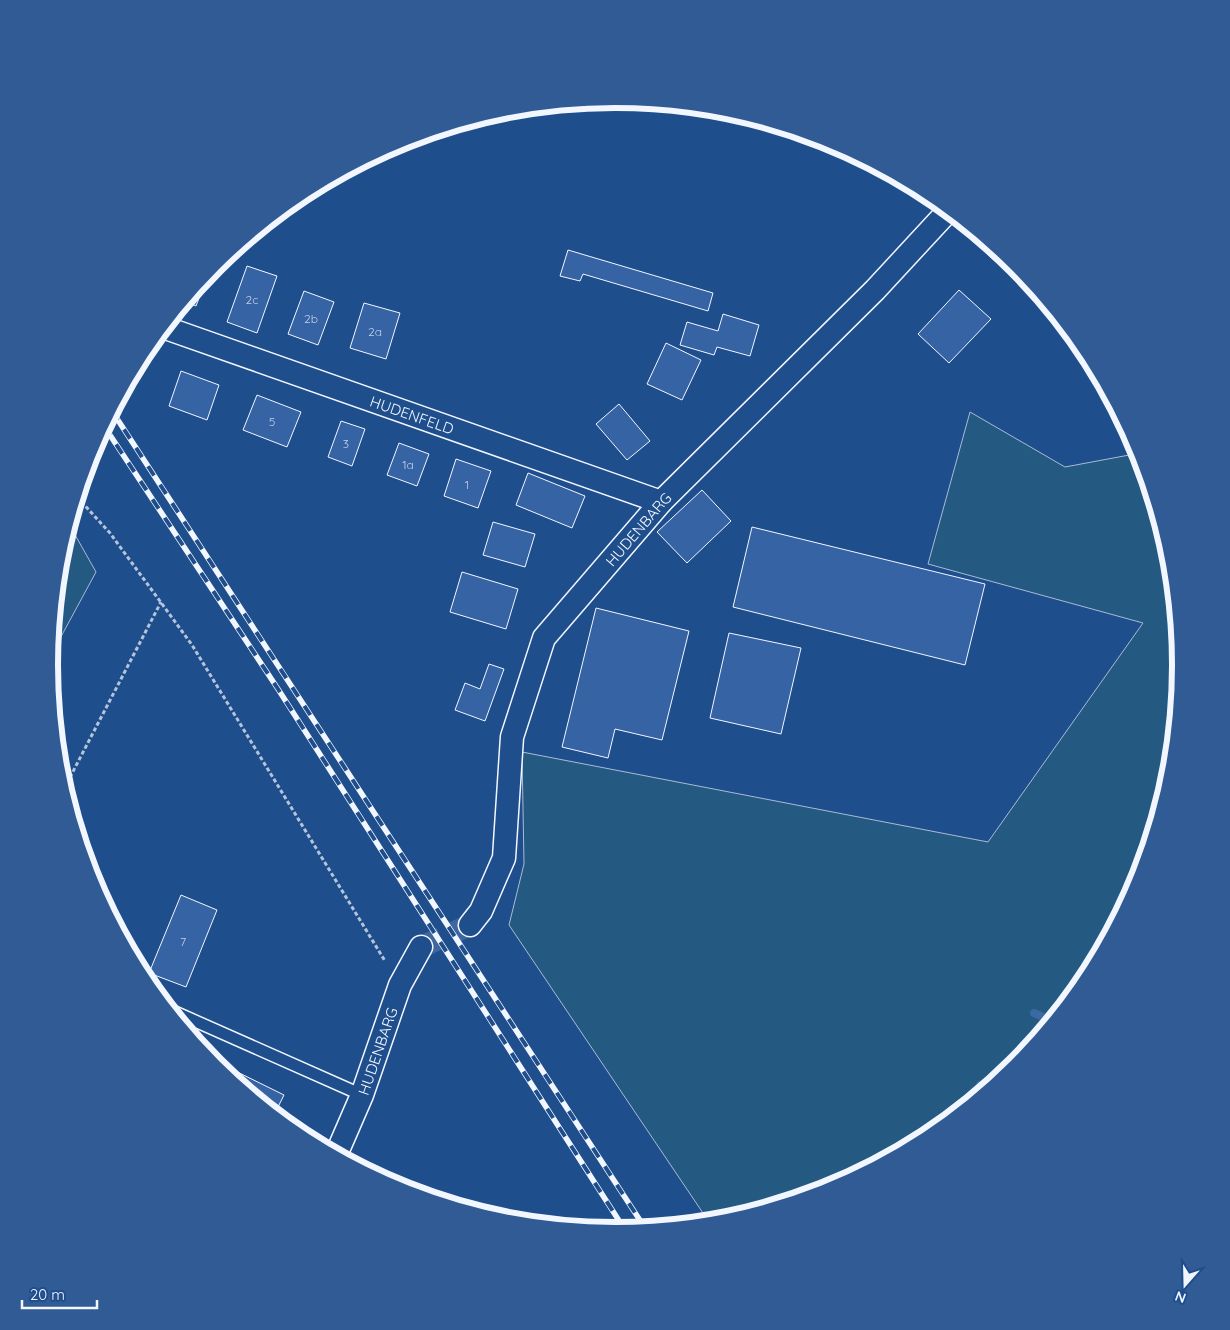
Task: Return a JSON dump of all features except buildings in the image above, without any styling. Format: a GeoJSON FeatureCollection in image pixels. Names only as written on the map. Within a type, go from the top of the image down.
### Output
{"type":"FeatureCollection","features":[{"type":"Feature","properties":{"kind":"street","name":"HUDENBARG"},"geometry":{"type":"LineString","coordinates":[[470,925],[481,911],[504,858],[512,738],[544,638],[661,502],[874,290],[944,215]]}},
{"type":"Feature","properties":{"kind":"street","name":"HUDENFELD"},"geometry":{"type":"LineString","coordinates":[[170,330],[661,502]]}},
{"type":"Feature","properties":{"kind":"street","name":"HUDENBARG"},"geometry":{"type":"LineString","coordinates":[[338,1149],[362,1095],[400,985],[421,947]]}},
{"type":"Feature","properties":{"kind":"lane"},"geometry":{"type":"LineString","coordinates":[[182,1015],[362,1095]]}},
{"type":"Feature","properties":{"kind":"path"},"geometry":{"type":"LineString","coordinates":[[82,502],[110,533],[192,645],[400,985]]}},
{"type":"Feature","properties":{"kind":"path"},"geometry":{"type":"LineString","coordinates":[[69,779],[160,602]]}},
{"type":"Feature","properties":{"kind":"shaded area"},"geometry":{"type":"Polygon","coordinates":[[[970,412],[1065,467],[1131,455],[1154,521],[1168,592],[1171,629],[1172,665],[1168,738],[1154,809],[1143,844],[1115,912],[1079,975],[1034,1033],[983,1084],[925,1129],[862,1165],[794,1193],[759,1204],[704,1215],[509,925],[524,864],[522,752],[988,842],[1143,623],[928,564],[970,412]]]}},
{"type":"Feature","properties":{"kind":"shaded area"},"geometry":{"type":"Polygon","coordinates":[[[73,532],[96,572],[59,641],[62,592],[73,532]]]}},
{"type":"Feature","properties":{"kind":"waterway"},"geometry":{"type":"LineString","coordinates":[[1034,1013],[1046,1018]]}},
{"type":"Feature","properties":{"kind":"tunnel"},"geometry":{"type":"LineString","coordinates":[[421,947],[470,925]]}},
{"type":"Feature","properties":{"kind":"railway"},"geometry":{"type":"LineString","coordinates":[[116,417],[641,1221]]}},
{"type":"Feature","properties":{"kind":"railway"},"geometry":{"type":"LineString","coordinates":[[108,433],[278,689],[620,1222]]}}]}
